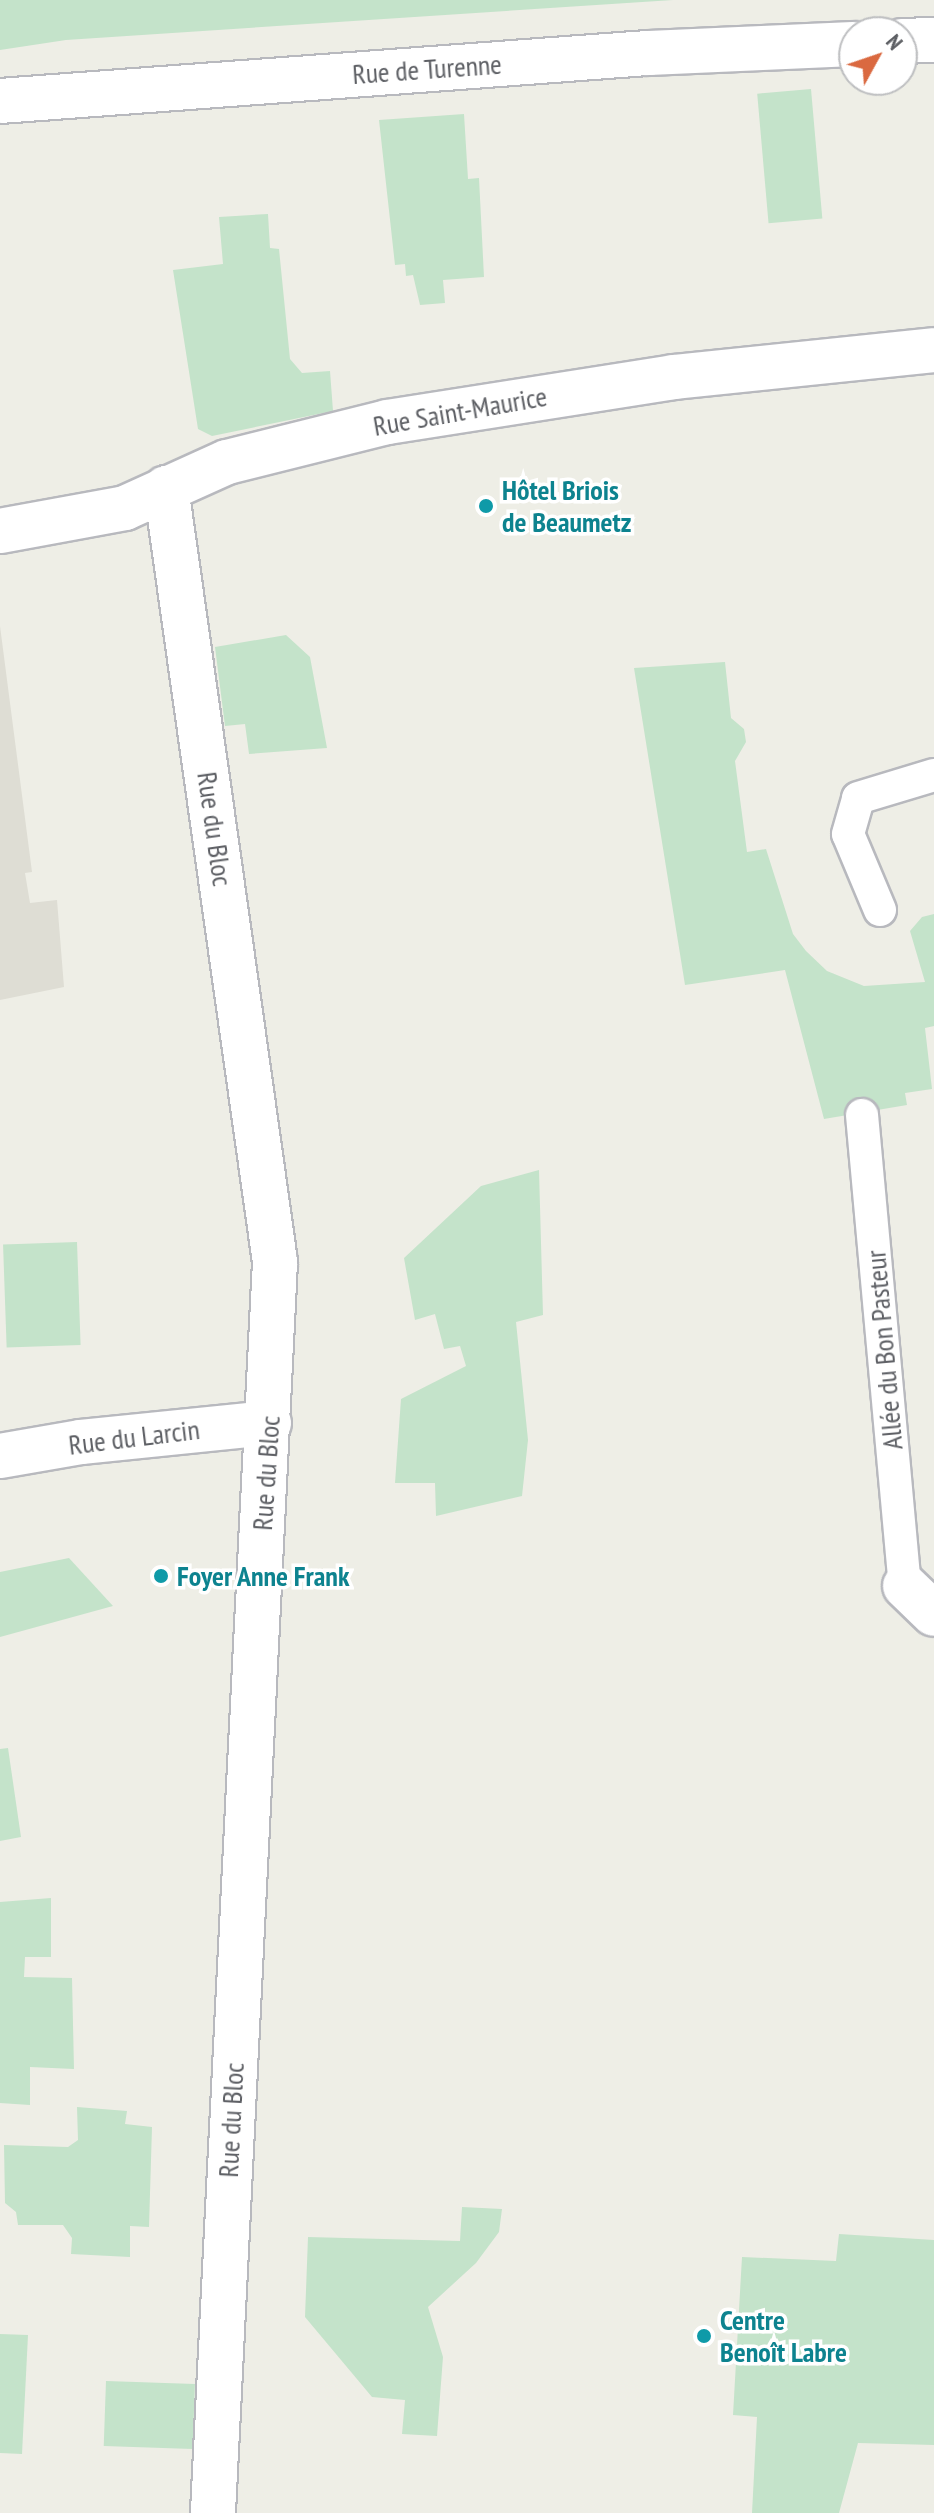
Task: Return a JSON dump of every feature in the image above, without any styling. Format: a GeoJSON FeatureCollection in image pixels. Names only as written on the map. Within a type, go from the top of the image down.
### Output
{"type":"FeatureCollection","features":[{"type":"Feature","properties":{"kind":"street","name":"Rue de Turenne"},"geometry":{"type":"LineString","coordinates":[[0,101],[633,54],[838,45]]}},
{"type":"Feature","properties":{"kind":"street","name":"Rue Saint-Maurice"},"geometry":{"type":"LineString","coordinates":[[0,531],[125,508],[227,462],[387,422],[673,377],[934,350]]}},
{"type":"Feature","properties":{"kind":"street","name":"Rue du Bloc"},"geometry":{"type":"LineString","coordinates":[[166,488],[275,1262],[213,2513]]}},
{"type":"Feature","properties":{"kind":"street","name":"Rue du Larcin"},"geometry":{"type":"LineString","coordinates":[[0,1456],[81,1442],[269,1423]]}},
{"type":"Feature","properties":{"kind":"lane"},"geometry":{"type":"LineString","coordinates":[[880,910],[848,834],[858,798],[934,775]]}},
{"type":"Feature","properties":{"kind":"lane","name":"Allée du Bon Pasteur"},"geometry":{"type":"LineString","coordinates":[[862,1115],[920,1600]]}},
{"type":"Feature","properties":{"kind":"shaded area"},"geometry":{"type":"Polygon","coordinates":[[[0,626],[32,872],[25,873],[30,903],[57,900],[64,987],[0,1000],[0,626]]]}},
{"type":"Feature","properties":{"kind":"green space"},"geometry":{"type":"Polygon","coordinates":[[[0,0],[673,0],[66,40],[0,50],[0,0]]]}},
{"type":"Feature","properties":{"kind":"green space"},"geometry":{"type":"Polygon","coordinates":[[[811,89],[822,219],[769,223],[757,94],[811,89]]]}},
{"type":"Feature","properties":{"kind":"green space"},"geometry":{"type":"Polygon","coordinates":[[[464,114],[468,179],[479,178],[484,277],[443,280],[445,303],[420,305],[413,275],[406,276],[405,264],[395,265],[379,120],[464,114]]]}},
{"type":"Feature","properties":{"kind":"green space"},"geometry":{"type":"Polygon","coordinates":[[[268,214],[270,248],[279,249],[290,359],[302,373],[330,371],[333,411],[212,436],[198,429],[173,270],[223,264],[219,217],[268,214]]]}},
{"type":"Feature","properties":{"kind":"green space"},"geometry":{"type":"Polygon","coordinates":[[[286,635],[310,657],[327,748],[249,754],[245,724],[225,726],[215,647],[286,635]]]}},
{"type":"Feature","properties":{"kind":"green space"},"geometry":{"type":"Polygon","coordinates":[[[725,662],[731,718],[744,729],[746,742],[735,761],[747,852],[766,849],[793,934],[806,951],[827,971],[864,986],[925,982],[910,931],[922,917],[934,914],[934,1026],[925,1028],[932,1089],[905,1093],[907,1105],[824,1119],[785,970],[685,985],[634,668],[725,662]]]}},
{"type":"Feature","properties":{"kind":"green space"},"geometry":{"type":"Polygon","coordinates":[[[539,1170],[543,1315],[516,1322],[528,1440],[522,1496],[436,1516],[435,1483],[395,1483],[401,1399],[466,1366],[460,1346],[444,1349],[435,1314],[415,1320],[404,1258],[481,1186],[539,1170]]]}},
{"type":"Feature","properties":{"kind":"green space"},"geometry":{"type":"Polygon","coordinates":[[[77,1242],[81,1345],[7,1348],[3,1245],[77,1242]]]}},
{"type":"Feature","properties":{"kind":"green space"},"geometry":{"type":"Polygon","coordinates":[[[69,1558],[113,1606],[0,1637],[0,1572],[69,1558]]]}},
{"type":"Feature","properties":{"kind":"green space"},"geometry":{"type":"Polygon","coordinates":[[[8,1748],[21,1837],[0,1841],[0,1749],[8,1748]]]}},
{"type":"Feature","properties":{"kind":"green space"},"geometry":{"type":"Polygon","coordinates":[[[51,1898],[51,1957],[25,1957],[24,1977],[72,1978],[74,2069],[30,2067],[30,2105],[0,2103],[0,1902],[51,1898]]]}},
{"type":"Feature","properties":{"kind":"green space"},"geometry":{"type":"Polygon","coordinates":[[[77,2107],[127,2111],[125,2124],[152,2127],[149,2227],[130,2226],[130,2257],[71,2254],[72,2238],[63,2225],[18,2225],[16,2212],[5,2203],[4,2145],[68,2147],[78,2140],[77,2107]]]}},
{"type":"Feature","properties":{"kind":"green space"},"geometry":{"type":"Polygon","coordinates":[[[462,2207],[502,2209],[499,2232],[476,2263],[428,2307],[443,2357],[437,2436],[402,2434],[405,2400],[372,2397],[305,2317],[308,2237],[460,2241],[462,2207]]]}},
{"type":"Feature","properties":{"kind":"green space"},"geometry":{"type":"Polygon","coordinates":[[[839,2234],[934,2240],[934,2445],[858,2443],[839,2513],[752,2513],[757,2417],[733,2415],[742,2257],[836,2261],[839,2234]]]}},
{"type":"Feature","properties":{"kind":"green space"},"geometry":{"type":"Polygon","coordinates":[[[0,2334],[28,2335],[22,2454],[0,2453],[0,2334]]]}},
{"type":"Feature","properties":{"kind":"green space"},"geometry":{"type":"Polygon","coordinates":[[[106,2381],[195,2384],[193,2449],[104,2446],[106,2381]]]}},
{"type":"Feature","properties":{"kind":"place","name":"Hôtel Briois de Beaumetz"},"geometry":{"type":"Point","coordinates":[486,506]}},
{"type":"Feature","properties":{"kind":"place","name":"Foyer Anne Frank"},"geometry":{"type":"Point","coordinates":[161,1576]}},
{"type":"Feature","properties":{"kind":"place","name":"Centre Benoît Labre"},"geometry":{"type":"Point","coordinates":[704,2336]}}]}
